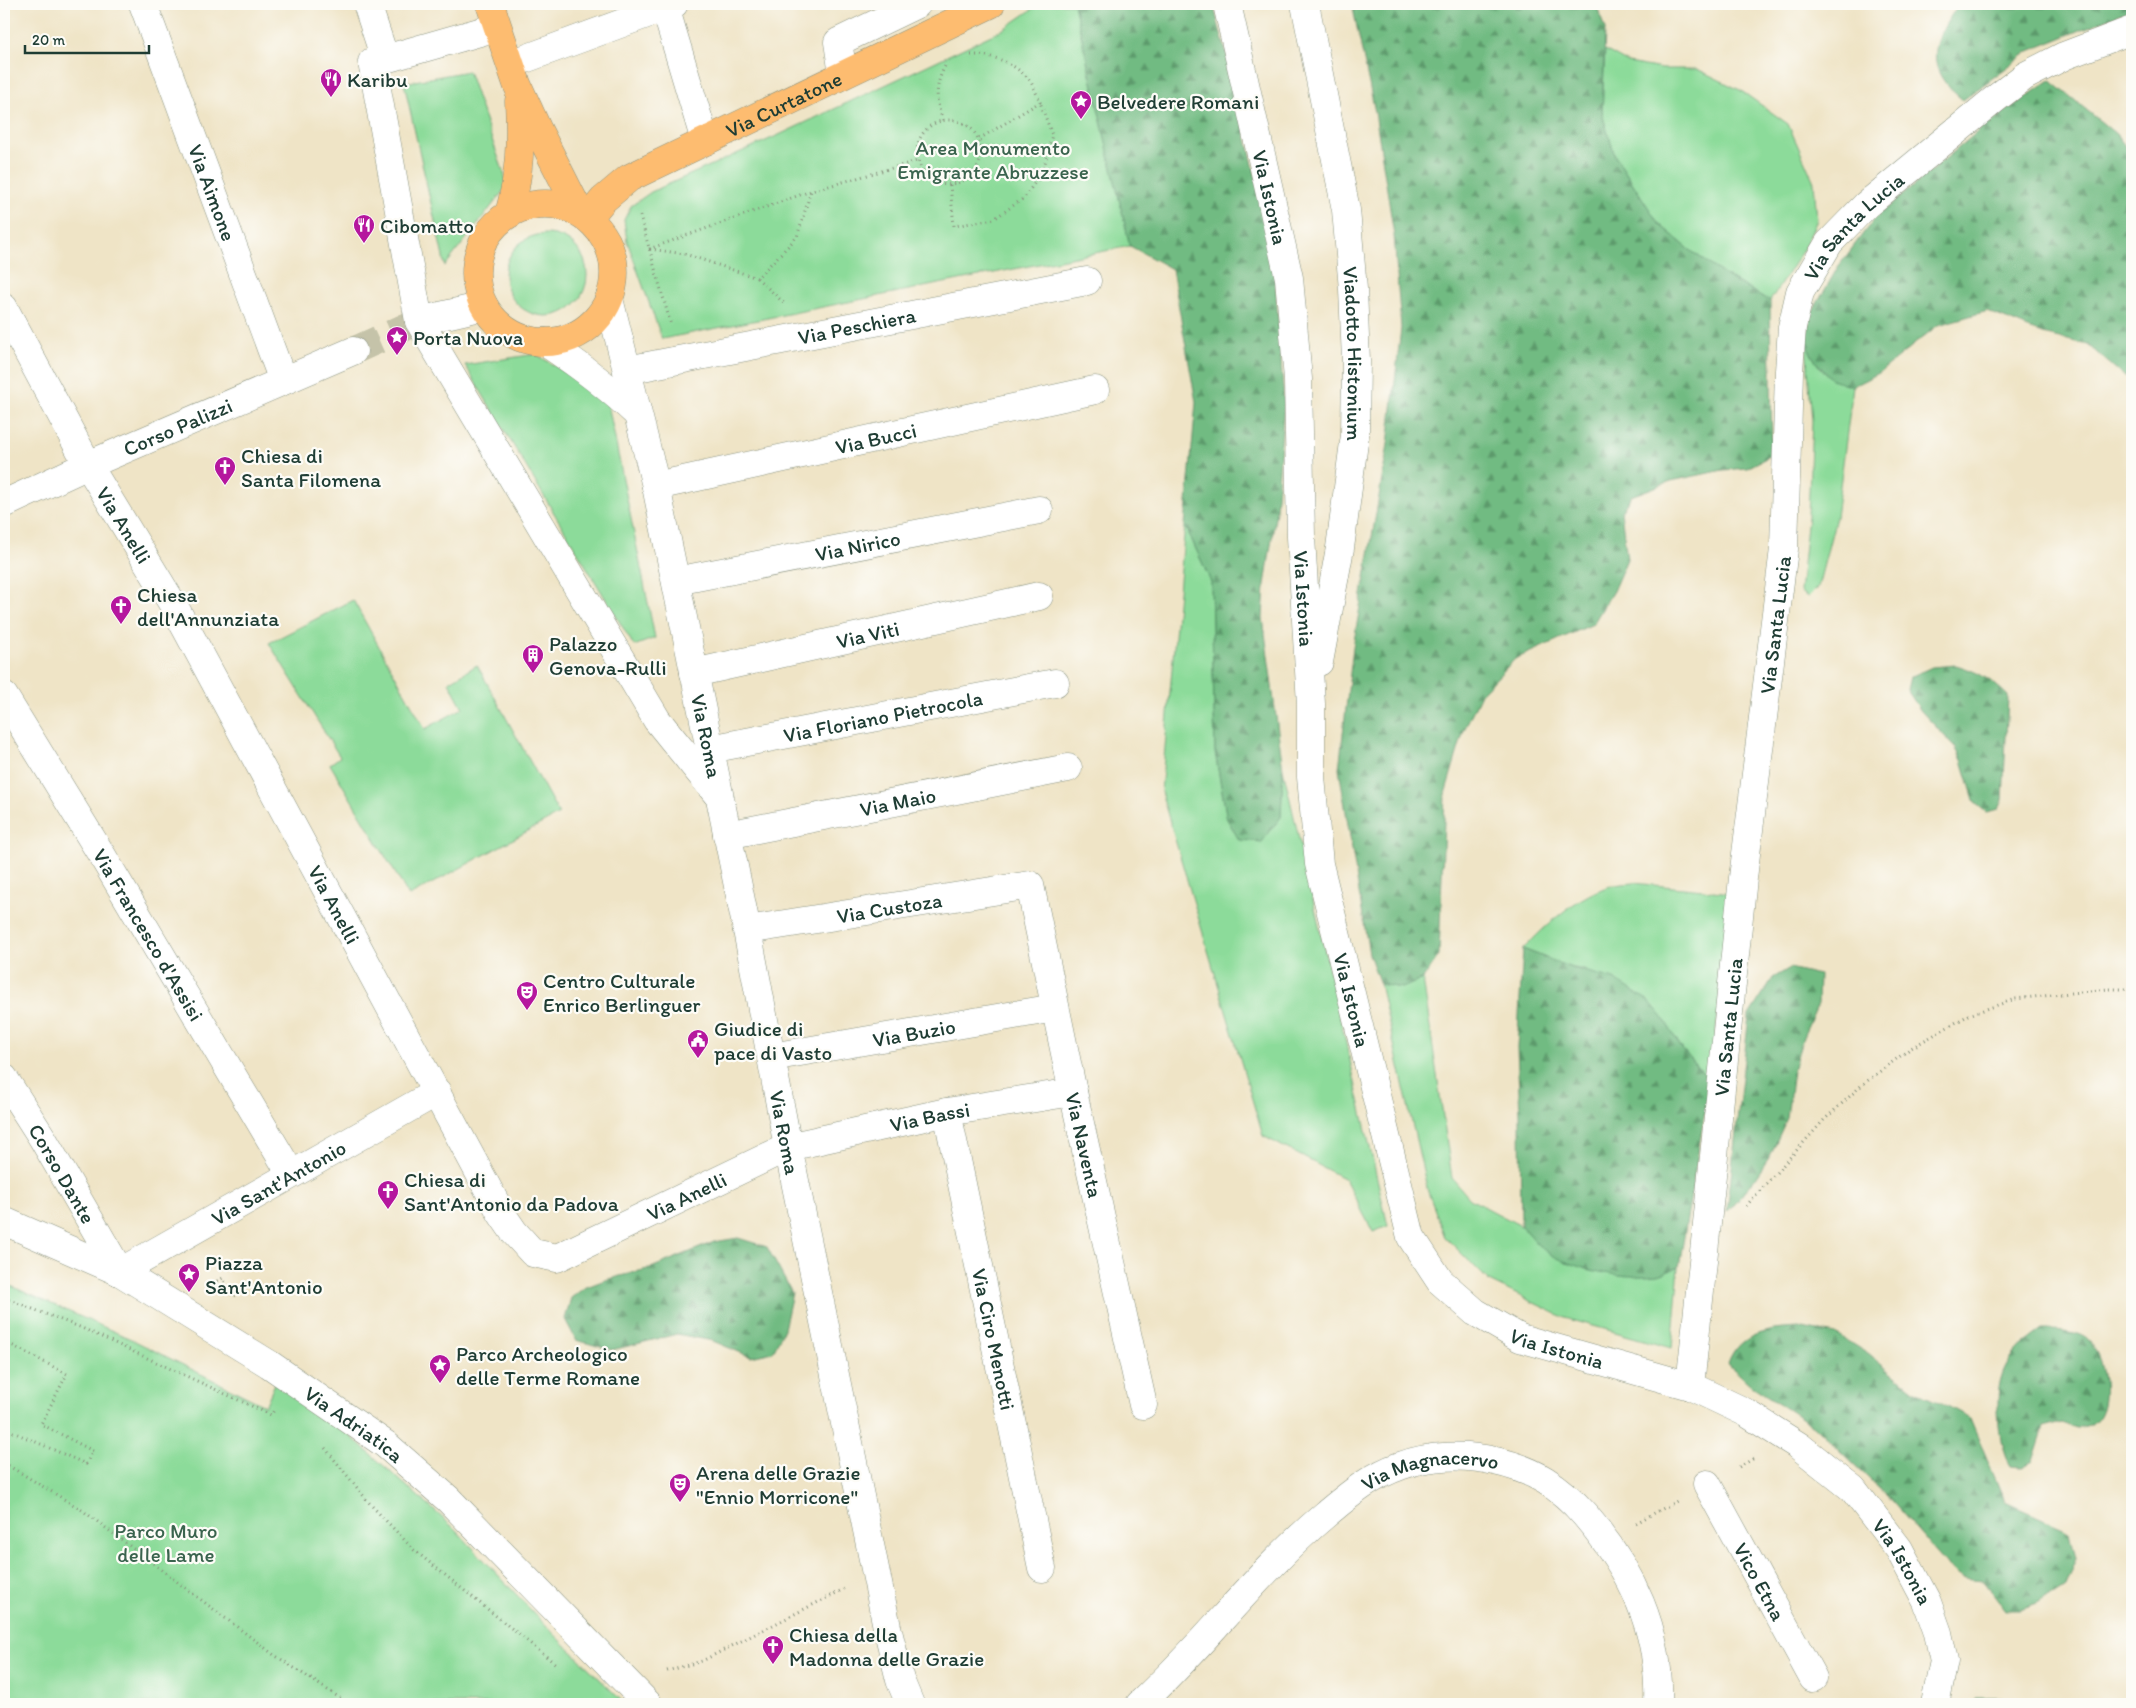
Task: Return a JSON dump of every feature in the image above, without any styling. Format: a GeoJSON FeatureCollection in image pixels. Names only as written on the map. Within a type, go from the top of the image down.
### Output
{"type":"FeatureCollection","features":[{"type":"Feature","properties":{"kind":"main road","name":"Via Curtatone"},"geometry":{"type":"LineString","coordinates":[[584,216],[629,178],[642,171],[991,4]]}},
{"type":"Feature","properties":{"kind":"main road"},"geometry":{"type":"LineString","coordinates":[[494,16],[514,74],[537,128],[584,216],[603,235],[612,255],[615,277],[609,299],[599,317],[584,331],[566,340],[545,342],[521,338],[499,325],[484,306],[477,286],[477,265],[482,244],[494,227],[509,214],[532,205],[557,205],[584,216]]}},
{"type":"Feature","properties":{"kind":"main road"},"geometry":{"type":"LineString","coordinates":[[509,214],[517,188],[519,162],[520,131],[514,74]]}},
{"type":"Feature","properties":{"kind":"street","name":"Via Aimone"},"geometry":{"type":"LineString","coordinates":[[143,4],[283,382]]}},
{"type":"Feature","properties":{"kind":"street"},"geometry":{"type":"LineString","coordinates":[[367,4],[385,58]]}},
{"type":"Feature","properties":{"kind":"street"},"geometry":{"type":"LineString","coordinates":[[843,74],[838,42],[917,4]]}},
{"type":"Feature","properties":{"kind":"street","name":"Via Istonia"},"geometry":{"type":"LineString","coordinates":[[1227,4],[1289,278],[1298,379],[1301,537],[1311,704],[1311,777],[1319,864],[1411,1237],[1440,1281],[1475,1312],[1520,1338],[1690,1386],[1746,1412],[1799,1446],[1853,1489],[1899,1549],[1927,1602],[1938,1632],[1944,1661],[1935,1704]]}},
{"type":"Feature","properties":{"kind":"street","name":"Viadotto Histonium"},"geometry":{"type":"LineString","coordinates":[[1305,4],[1346,210],[1353,289],[1356,361],[1355,435],[1340,548],[1311,704]]}},
{"type":"Feature","properties":{"kind":"street"},"geometry":{"type":"LineString","coordinates":[[514,74],[670,5],[705,141]]}},
{"type":"Feature","properties":{"kind":"street"},"geometry":{"type":"LineString","coordinates":[[494,16],[372,62],[419,321],[656,720],[720,797]]}},
{"type":"Feature","properties":{"kind":"street","name":"Via Santa Lucia"},"geometry":{"type":"LineString","coordinates":[[1690,1386],[1743,878],[1784,549],[1789,372],[1792,327],[1800,292],[1829,243],[1866,205],[1995,99],[2025,76],[2064,56],[2132,30]]}},
{"type":"Feature","properties":{"kind":"street","name":"Via Peschiera"},"geometry":{"type":"LineString","coordinates":[[627,370],[1087,280]]}},
{"type":"Feature","properties":{"kind":"street","name":"Via Roma"},"geometry":{"type":"LineString","coordinates":[[609,299],[656,486],[747,930],[788,1147],[876,1572],[900,1680],[910,1704]]}},
{"type":"Feature","properties":{"kind":"street"},"geometry":{"type":"LineString","coordinates":[[419,321],[484,306]]}},
{"type":"Feature","properties":{"kind":"street","name":"Via Anelli"},"geometry":{"type":"LineString","coordinates":[[4,308],[88,465],[174,606],[501,1213],[514,1232],[533,1253],[557,1258],[788,1147]]}},
{"type":"Feature","properties":{"kind":"street"},"geometry":{"type":"LineString","coordinates":[[545,342],[580,365],[614,392],[637,414]]}},
{"type":"Feature","properties":{"kind":"street","name":"Corso Palizzi"},"geometry":{"type":"LineString","coordinates":[[4,504],[88,465],[353,351]]}},
{"type":"Feature","properties":{"kind":"street","name":"Via Bucci"},"geometry":{"type":"LineString","coordinates":[[656,486],[1095,390]]}},
{"type":"Feature","properties":{"kind":"street","name":"Via Nirico"},"geometry":{"type":"LineString","coordinates":[[676,581],[1039,510]]}},
{"type":"Feature","properties":{"kind":"street","name":"Via Viti"},"geometry":{"type":"LineString","coordinates":[[694,673],[1039,596]]}},
{"type":"Feature","properties":{"kind":"street","name":"Via Floriano Pietrocola"},"geometry":{"type":"LineString","coordinates":[[710,749],[1055,682]]}},
{"type":"Feature","properties":{"kind":"street","name":"Via Francesco d'Assisi"},"geometry":{"type":"LineString","coordinates":[[4,696],[103,857],[291,1174]]}},
{"type":"Feature","properties":{"kind":"street","name":"Via Maio"},"geometry":{"type":"LineString","coordinates":[[727,835],[1068,768]]}},
{"type":"Feature","properties":{"kind":"street","name":"Via Custoza"},"geometry":{"type":"LineString","coordinates":[[747,930],[1030,884]]}},
{"type":"Feature","properties":{"kind":"street","name":"Via Naventa"},"geometry":{"type":"LineString","coordinates":[[1030,884],[1073,1092],[1144,1405]]}},
{"type":"Feature","properties":{"kind":"street","name":"Via Buzio"},"geometry":{"type":"LineString","coordinates":[[771,1057],[1055,1008]]}},
{"type":"Feature","properties":{"kind":"street","name":"Corso Dante"},"geometry":{"type":"LineString","coordinates":[[4,1078],[43,1139],[120,1272]]}},
{"type":"Feature","properties":{"kind":"street","name":"Via Sant'Antonio"},"geometry":{"type":"LineString","coordinates":[[120,1272],[437,1092]]}},
{"type":"Feature","properties":{"kind":"street","name":"Via Bassi"},"geometry":{"type":"LineString","coordinates":[[788,1147],[947,1112],[1073,1092]]}},
{"type":"Feature","properties":{"kind":"street","name":"Via Ciro Menotti"},"geometry":{"type":"LineString","coordinates":[[947,1112],[1042,1568]]}},
{"type":"Feature","properties":{"kind":"street","name":"Via Adriatica"},"geometry":{"type":"LineString","coordinates":[[4,1221],[120,1272],[274,1367],[385,1444],[448,1499],[648,1704]]}},
{"type":"Feature","properties":{"kind":"street","name":"Via Magnacervo"},"geometry":{"type":"LineString","coordinates":[[1140,1704],[1299,1536],[1354,1490],[1400,1466],[1428,1458],[1456,1456],[1484,1458],[1516,1466],[1548,1480],[1577,1505],[1600,1532],[1632,1582],[1648,1623],[1659,1676],[1658,1704]]}},
{"type":"Feature","properties":{"kind":"street","name":"Vico Etna"},"geometry":{"type":"LineString","coordinates":[[1708,1484],[1813,1678]]}},
{"type":"Feature","properties":{"kind":"path"},"geometry":{"type":"LineString","coordinates":[[950,185],[954,226],[994,219],[1024,198],[1043,171],[1052,135],[1029,79],[1005,61],[981,54],[966,55]]}},
{"type":"Feature","properties":{"kind":"path"},"geometry":{"type":"LineString","coordinates":[[943,120],[937,106],[938,79],[946,63]]}},
{"type":"Feature","properties":{"kind":"path"},"geometry":{"type":"LineString","coordinates":[[979,139],[1040,102]]}},
{"type":"Feature","properties":{"kind":"path"},"geometry":{"type":"LineString","coordinates":[[943,120],[954,120],[964,124],[979,139],[981,160],[977,170],[970,178],[960,183],[950,185],[939,184],[922,171],[917,161],[918,140],[933,124],[943,120]]}},
{"type":"Feature","properties":{"kind":"path"},"geometry":{"type":"LineString","coordinates":[[649,249],[811,191],[917,161]]}},
{"type":"Feature","properties":{"kind":"path"},"geometry":{"type":"LineString","coordinates":[[642,171],[652,208],[640,217],[681,359]]}},
{"type":"Feature","properties":{"kind":"path"},"geometry":{"type":"LineString","coordinates":[[649,249],[686,254],[757,278],[797,237],[811,191]]}},
{"type":"Feature","properties":{"kind":"path"},"geometry":{"type":"LineString","coordinates":[[1705,1235],[1724,1228],[1753,1199],[1824,1120],[1862,1085],[1912,1048],[1970,1015],[2015,998],[2108,989],[2132,990]]}},
{"type":"Feature","properties":{"kind":"path"},"geometry":{"type":"LineString","coordinates":[[217,1281],[223,1278],[233,1297],[238,1294]]}},
{"type":"Feature","properties":{"kind":"path"},"geometry":{"type":"LineString","coordinates":[[4,1298],[82,1328],[271,1415]]}},
{"type":"Feature","properties":{"kind":"path"},"geometry":{"type":"LineString","coordinates":[[4,1341],[67,1374],[41,1424],[93,1451],[86,1464],[4,1428]]}},
{"type":"Feature","properties":{"kind":"path"},"geometry":{"type":"LineString","coordinates":[[321,1444],[371,1505],[414,1550],[561,1669]]}},
{"type":"Feature","properties":{"kind":"path"},"geometry":{"type":"LineString","coordinates":[[4,1463],[82,1510],[273,1654],[349,1704]]}},
{"type":"Feature","properties":{"kind":"path"},"geometry":{"type":"LineString","coordinates":[[702,1661],[876,1572]]}},
{"type":"Feature","properties":{"kind":"green space","name":"Area Monumento Emigrante Abruzzese"},"geometry":{"type":"Polygon","coordinates":[[[1040,4],[1074,4],[1130,246],[662,339],[627,241],[624,220],[631,206],[651,192],[779,135],[1002,30],[1040,4]]]}},
{"type":"Feature","properties":{"kind":"green space"},"geometry":{"type":"Polygon","coordinates":[[[1074,4],[1213,4],[1231,71],[1273,250],[1284,403],[1276,511],[1265,585],[1263,618],[1283,769],[1281,817],[1262,842],[1239,840],[1227,819],[1215,752],[1211,582],[1185,525],[1196,402],[1172,269],[1130,246],[1074,4]]]}},
{"type":"Feature","properties":{"kind":"green space"},"geometry":{"type":"Polygon","coordinates":[[[1352,4],[1596,4],[1605,29],[1602,114],[1615,156],[1659,224],[1690,250],[1726,276],[1770,301],[1772,455],[1747,468],[1723,470],[1671,481],[1631,496],[1621,512],[1627,559],[1613,591],[1593,624],[1515,659],[1481,694],[1464,730],[1445,794],[1439,955],[1423,979],[1402,988],[1380,984],[1369,954],[1339,769],[1353,647],[1388,444],[1401,328],[1394,235],[1375,112],[1352,4]]]}},
{"type":"Feature","properties":{"kind":"green space"},"geometry":{"type":"Polygon","coordinates":[[[1959,4],[2132,4],[2132,9],[2029,51],[1963,100],[1941,77],[1935,54],[1942,31],[1959,4]]]}},
{"type":"Feature","properties":{"kind":"green space"},"geometry":{"type":"Polygon","coordinates":[[[1605,50],[1628,63],[1662,69],[1697,69],[1740,90],[1788,124],[1814,182],[1817,220],[1804,248],[1770,301],[1726,276],[1690,250],[1658,223],[1615,156],[1602,114],[1605,50]]]}},
{"type":"Feature","properties":{"kind":"green space"},"geometry":{"type":"Polygon","coordinates":[[[468,71],[508,185],[445,266],[404,83],[468,71]]]}},
{"type":"Feature","properties":{"kind":"green space"},"geometry":{"type":"Polygon","coordinates":[[[2050,80],[2116,134],[2132,155],[2132,376],[2124,376],[2088,345],[2043,334],[1987,311],[1938,325],[1879,373],[1853,386],[1831,379],[1816,362],[1806,344],[1811,314],[1838,267],[1874,219],[1982,128],[2050,80]]]}},
{"type":"Feature","properties":{"kind":"green space"},"geometry":{"type":"Polygon","coordinates":[[[546,234],[562,237],[575,246],[584,259],[587,275],[584,291],[575,304],[562,313],[546,316],[530,313],[517,304],[508,291],[505,275],[508,259],[517,246],[530,237],[546,234]]]}},
{"type":"Feature","properties":{"kind":"green space"},"geometry":{"type":"Polygon","coordinates":[[[1806,344],[1815,361],[1824,372],[1835,379],[1853,386],[1836,517],[1818,587],[1808,597],[1800,592],[1808,516],[1812,421],[1806,344]]]}},
{"type":"Feature","properties":{"kind":"green space"},"geometry":{"type":"Polygon","coordinates":[[[536,354],[607,399],[655,638],[634,646],[465,365],[536,354]]]}},
{"type":"Feature","properties":{"kind":"green space"},"geometry":{"type":"Polygon","coordinates":[[[1185,525],[1211,582],[1215,752],[1227,819],[1281,817],[1283,769],[1388,1226],[1373,1232],[1345,1179],[1263,1136],[1161,792],[1185,525]]]}},
{"type":"Feature","properties":{"kind":"green space"},"geometry":{"type":"Polygon","coordinates":[[[353,600],[425,729],[463,708],[449,682],[477,665],[559,814],[409,896],[330,764],[340,757],[269,643],[353,600]]]}},
{"type":"Feature","properties":{"kind":"green space"},"geometry":{"type":"Polygon","coordinates":[[[1956,665],[1984,677],[2008,696],[2003,800],[1999,809],[1986,812],[1975,803],[1962,760],[1955,747],[1921,711],[1907,690],[1910,677],[1932,667],[1956,665]]]}},
{"type":"Feature","properties":{"kind":"green space"},"geometry":{"type":"Polygon","coordinates":[[[1634,883],[1732,893],[1710,1081],[1682,1049],[1664,1019],[1584,970],[1569,967],[1523,949],[1572,905],[1583,898],[1610,886],[1634,883]]]}},
{"type":"Feature","properties":{"kind":"green space"},"geometry":{"type":"Polygon","coordinates":[[[1523,949],[1569,967],[1614,979],[1649,1001],[1664,1019],[1682,1049],[1710,1081],[1679,1267],[1657,1275],[1628,1276],[1579,1267],[1550,1254],[1539,1246],[1521,1226],[1520,1114],[1517,1048],[1523,949]]]}},
{"type":"Feature","properties":{"kind":"green space"},"geometry":{"type":"Polygon","coordinates":[[[1790,968],[1819,975],[1818,1004],[1803,1037],[1793,1070],[1787,1118],[1770,1156],[1752,1183],[1727,1212],[1749,1015],[1773,978],[1790,968]]]}},
{"type":"Feature","properties":{"kind":"green space"},"geometry":{"type":"Polygon","coordinates":[[[1423,979],[1452,1178],[1470,1199],[1521,1226],[1540,1247],[1657,1275],[1679,1267],[1672,1348],[1565,1318],[1489,1281],[1445,1237],[1428,1192],[1380,984],[1402,988],[1423,979]]]}},
{"type":"Feature","properties":{"kind":"green space"},"geometry":{"type":"Polygon","coordinates":[[[738,1238],[767,1247],[792,1293],[784,1329],[773,1352],[751,1357],[713,1341],[677,1334],[612,1350],[576,1340],[565,1319],[571,1298],[584,1288],[605,1280],[651,1268],[714,1242],[738,1238]]]}},
{"type":"Feature","properties":{"kind":"green space","name":"Parco Muro delle Lame"},"geometry":{"type":"Polygon","coordinates":[[[4,1283],[131,1339],[265,1406],[277,1379],[339,1426],[455,1529],[545,1625],[625,1704],[4,1704],[4,1283]]]}},
{"type":"Feature","properties":{"kind":"green space"},"geometry":{"type":"Polygon","coordinates":[[[1802,1328],[1836,1334],[1868,1354],[1913,1390],[1970,1418],[2005,1502],[2070,1531],[2076,1558],[2065,1586],[2039,1603],[2019,1610],[2005,1610],[1983,1581],[1962,1578],[1954,1573],[1888,1497],[1814,1426],[1752,1386],[1728,1364],[1733,1353],[1749,1338],[1768,1331],[1802,1328]]]}},
{"type":"Feature","properties":{"kind":"green space"},"geometry":{"type":"Polygon","coordinates":[[[2042,1330],[2074,1333],[2084,1337],[2092,1345],[2099,1358],[2103,1373],[2103,1404],[2098,1417],[2090,1425],[2077,1428],[2063,1422],[2044,1427],[2033,1461],[2022,1467],[2010,1466],[2001,1441],[1999,1425],[1998,1394],[2000,1381],[2004,1370],[2018,1350],[2042,1330]]]}},
{"type":"Feature","properties":{"kind":"green space"},"geometry":{"type":"Polygon","coordinates":[[[1975,1698],[2002,1698],[2010,1704],[1974,1704],[1975,1698]]]}},
{"type":"Feature","properties":{"kind":"tunnel"},"geometry":{"type":"LineString","coordinates":[[353,351],[419,321]]}},
{"type":"Feature","properties":{"kind":"place","name":"Karibu"},"geometry":{"type":"Point","coordinates":[331,98]}},
{"type":"Feature","properties":{"kind":"place","name":"Belvedere Romani"},"geometry":{"type":"Point","coordinates":[1081,120]}},
{"type":"Feature","properties":{"kind":"place","name":"Cibomatto"},"geometry":{"type":"Point","coordinates":[364,244]}},
{"type":"Feature","properties":{"kind":"place","name":"Porta Nuova"},"geometry":{"type":"Point","coordinates":[397,356]}},
{"type":"Feature","properties":{"kind":"place","name":"Chiesa di Santa Filomena"},"geometry":{"type":"Point","coordinates":[225,486]}},
{"type":"Feature","properties":{"kind":"place","name":"Chiesa dell'Annunziata"},"geometry":{"type":"Point","coordinates":[121,625]}},
{"type":"Feature","properties":{"kind":"place","name":"Palazzo Genova-Rulli"},"geometry":{"type":"Point","coordinates":[533,674]}},
{"type":"Feature","properties":{"kind":"place","name":"Centro Culturale Enrico Berlinguer"},"geometry":{"type":"Point","coordinates":[527,1011]}},
{"type":"Feature","properties":{"kind":"place","name":"Giudice di pace di Vasto"},"geometry":{"type":"Point","coordinates":[698,1059]}},
{"type":"Feature","properties":{"kind":"place","name":"Chiesa di Sant'Antonio da Padova"},"geometry":{"type":"Point","coordinates":[388,1210]}},
{"type":"Feature","properties":{"kind":"place","name":"Piazza Sant'Antonio"},"geometry":{"type":"Point","coordinates":[189,1293]}},
{"type":"Feature","properties":{"kind":"place","name":"Parco Archeologico delle Terme Romane"},"geometry":{"type":"Point","coordinates":[440,1384]}},
{"type":"Feature","properties":{"kind":"place","name":"Arena delle Grazie \"Ennio Morricone\""},"geometry":{"type":"Point","coordinates":[680,1503]}},
{"type":"Feature","properties":{"kind":"place","name":"Chiesa della Madonna delle Grazie"},"geometry":{"type":"Point","coordinates":[773,1665]}}]}
